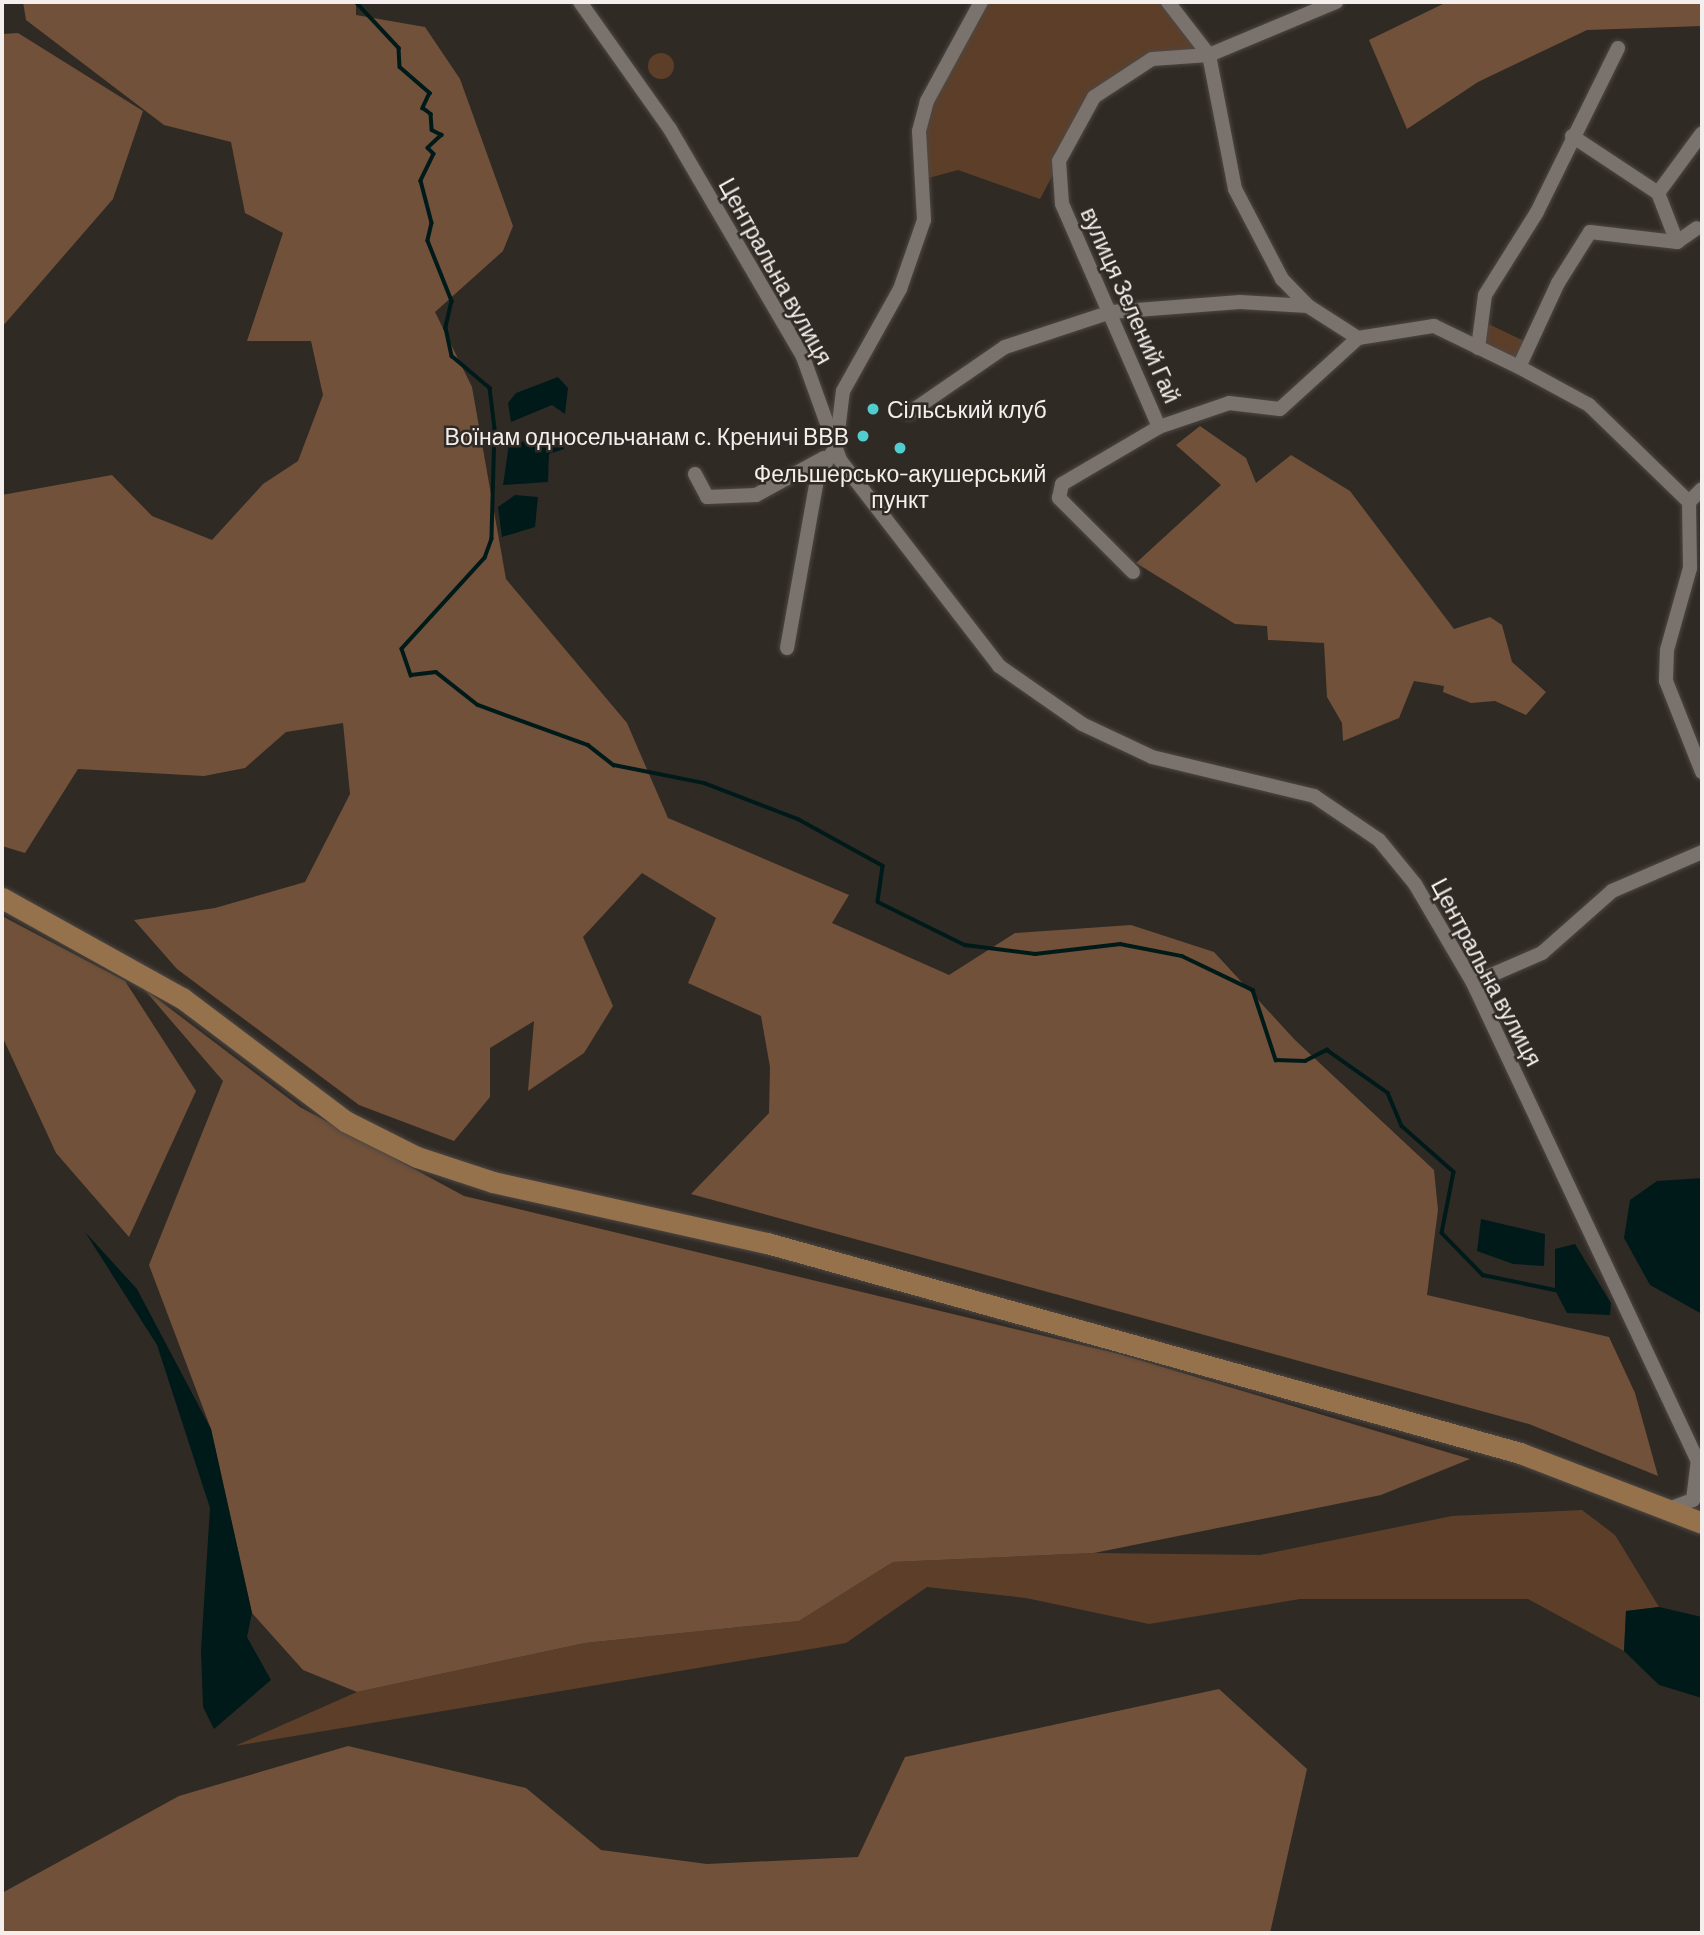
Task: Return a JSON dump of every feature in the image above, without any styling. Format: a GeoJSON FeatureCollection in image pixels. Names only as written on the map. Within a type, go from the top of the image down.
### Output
{"type":"FeatureCollection","features":[{"type":"Feature","properties":{"kind":"main road"},"geometry":{"type":"LineString","coordinates":[[2,898],[182,998],[345,1121],[417,1157],[493,1182],[767,1243],[1506,1449],[1702,1523]]}},
{"type":"Feature","properties":{"kind":"street","name":"Центральна вулиця"},"geometry":{"type":"LineString","coordinates":[[580,2],[670,129],[803,357],[836,447],[999,666],[1082,724],[1152,757],[1314,796],[1355,819],[1415,884],[1473,983],[1700,1465]]}},
{"type":"Feature","properties":{"kind":"street"},"geometry":{"type":"LineString","coordinates":[[787,648],[818,474],[836,447],[843,391],[900,289],[924,220],[919,131],[927,101],[981,2]]}},
{"type":"Feature","properties":{"kind":"street"},"geometry":{"type":"LineString","coordinates":[[1168,2],[1209,55],[1235,189],[1282,279],[1308,306],[1358,338]]}},
{"type":"Feature","properties":{"kind":"street","name":"вулиця Зелений Гай"},"geometry":{"type":"LineString","coordinates":[[1158,427],[1111,312],[1062,204],[1059,162],[1094,97],[1152,59],[1209,55],[1336,2]]}},
{"type":"Feature","properties":{"kind":"street"},"geometry":{"type":"LineString","coordinates":[[1478,348],[1485,295],[1537,212],[1572,136],[1618,48]]}},
{"type":"Feature","properties":{"kind":"street"},"geometry":{"type":"LineString","coordinates":[[1658,193],[1702,133]]}},
{"type":"Feature","properties":{"kind":"street"},"geometry":{"type":"LineString","coordinates":[[1572,136],[1658,193],[1677,242]]}},
{"type":"Feature","properties":{"kind":"street"},"geometry":{"type":"LineString","coordinates":[[1519,367],[1558,283],[1590,232],[1677,242],[1697,228]]}},
{"type":"Feature","properties":{"kind":"street"},"geometry":{"type":"LineString","coordinates":[[909,414],[1006,347],[1111,312],[1240,302],[1308,306]]}},
{"type":"Feature","properties":{"kind":"street"},"geometry":{"type":"LineString","coordinates":[[1133,572],[1059,498],[1062,484],[1158,427],[1229,402],[1280,408],[1358,338],[1434,326],[1589,405],[1689,502],[1690,568],[1667,650],[1666,681],[1702,772]]}},
{"type":"Feature","properties":{"kind":"street"},"geometry":{"type":"LineString","coordinates":[[695,474],[707,497],[757,495],[811,470],[836,447]]}},
{"type":"Feature","properties":{"kind":"street"},"geometry":{"type":"LineString","coordinates":[[1689,502],[1702,489]]}},
{"type":"Feature","properties":{"kind":"street"},"geometry":{"type":"LineString","coordinates":[[1473,983],[1542,953],[1612,891],[1702,852]]}},
{"type":"Feature","properties":{"kind":"street"},"geometry":{"type":"LineString","coordinates":[[1668,1509],[1693,1500],[1700,1465]]}},
{"type":"Feature","properties":{"kind":"shaded area"},"geometry":{"type":"Polygon","coordinates":[[[23,2],[356,2],[356,15],[425,27],[460,79],[513,226],[503,251],[435,312],[472,387],[506,579],[627,723],[668,818],[849,895],[832,923],[949,975],[1015,933],[1131,925],[1214,952],[1295,1040],[1434,1170],[1438,1210],[1427,1295],[1609,1337],[1635,1393],[1658,1476],[1529,1424],[691,1194],[769,1113],[770,1067],[761,1016],[688,983],[716,918],[642,873],[583,937],[613,1006],[584,1053],[528,1091],[534,1021],[490,1048],[490,1097],[454,1141],[359,1105],[177,969],[134,920],[215,908],[305,882],[350,794],[343,723],[286,732],[245,768],[204,776],[78,769],[25,853],[2,846],[2,495],[112,475],[152,516],[212,540],[263,484],[298,461],[323,395],[311,341],[247,341],[283,233],[245,213],[231,142],[164,125],[26,20],[23,2]]]}},
{"type":"Feature","properties":{"kind":"shaded area"},"geometry":{"type":"Polygon","coordinates":[[[981,2],[1168,2],[1209,55],[1152,59],[1094,97],[1040,199],[958,170],[925,179],[927,101],[981,2]]]}},
{"type":"Feature","properties":{"kind":"shaded area"},"geometry":{"type":"Polygon","coordinates":[[[1447,2],[1702,2],[1702,26],[1587,30],[1478,82],[1407,129],[1369,40],[1447,2]]]}},
{"type":"Feature","properties":{"kind":"shaded area"},"geometry":{"type":"Polygon","coordinates":[[[18,33],[143,111],[113,199],[2,327],[2,34],[18,33]]]}},
{"type":"Feature","properties":{"kind":"shaded area"},"geometry":{"type":"Polygon","coordinates":[[[661,53],[670,57],[674,66],[670,75],[661,79],[652,75],[648,66],[652,57],[661,53]]]}},
{"type":"Feature","properties":{"kind":"shaded area"},"geometry":{"type":"Polygon","coordinates":[[[1480,320],[1530,344],[1519,367],[1478,348],[1480,320]]]}},
{"type":"Feature","properties":{"kind":"shaded area"},"geometry":{"type":"Polygon","coordinates":[[[1200,426],[1246,458],[1256,483],[1291,455],[1350,491],[1454,629],[1490,617],[1502,625],[1512,662],[1546,692],[1526,715],[1495,701],[1471,703],[1443,692],[1444,686],[1414,681],[1399,718],[1343,741],[1342,723],[1327,697],[1324,643],[1268,640],[1267,626],[1235,624],[1136,563],[1221,485],[1176,445],[1200,426]]]}},
{"type":"Feature","properties":{"kind":"shaded area"},"geometry":{"type":"Polygon","coordinates":[[[2,916],[125,981],[196,1091],[129,1237],[56,1153],[2,1036],[2,916]]]}},
{"type":"Feature","properties":{"kind":"shaded area"},"geometry":{"type":"Polygon","coordinates":[[[143,988],[300,1107],[464,1196],[1119,1354],[1470,1459],[1381,1495],[1094,1553],[893,1562],[799,1621],[585,1643],[357,1692],[303,1670],[252,1613],[211,1429],[149,1265],[223,1081],[143,988]]]}},
{"type":"Feature","properties":{"kind":"shaded area"},"geometry":{"type":"Polygon","coordinates":[[[1582,1510],[1615,1535],[1659,1607],[1626,1611],[1624,1651],[1528,1599],[1300,1599],[1149,1624],[1026,1598],[927,1587],[846,1643],[235,1746],[357,1692],[585,1643],[799,1621],[893,1562],[1094,1553],[1260,1555],[1452,1516],[1582,1510]]]}},
{"type":"Feature","properties":{"kind":"shaded area"},"geometry":{"type":"Polygon","coordinates":[[[1219,1689],[1307,1769],[1270,1933],[2,1933],[2,1893],[179,1796],[348,1746],[526,1788],[601,1850],[707,1864],[858,1857],[905,1757],[1219,1689]]]}},
{"type":"Feature","properties":{"kind":"water"},"geometry":{"type":"Polygon","coordinates":[[[558,377],[568,388],[565,414],[552,405],[511,422],[508,403],[516,393],[558,377]]]}},
{"type":"Feature","properties":{"kind":"water"},"geometry":{"type":"Polygon","coordinates":[[[563,435],[564,449],[549,454],[548,482],[503,485],[509,444],[563,435]]]}},
{"type":"Feature","properties":{"kind":"water"},"geometry":{"type":"Polygon","coordinates":[[[515,495],[538,497],[535,527],[502,537],[498,507],[515,495]]]}},
{"type":"Feature","properties":{"kind":"water"},"geometry":{"type":"Polygon","coordinates":[[[1702,1178],[1702,1314],[1650,1285],[1624,1238],[1630,1200],[1657,1181],[1702,1178]]]}},
{"type":"Feature","properties":{"kind":"water"},"geometry":{"type":"Polygon","coordinates":[[[1481,1219],[1545,1234],[1544,1266],[1513,1264],[1477,1251],[1481,1219]]]}},
{"type":"Feature","properties":{"kind":"water"},"geometry":{"type":"Polygon","coordinates":[[[85,1232],[137,1289],[211,1429],[252,1613],[247,1637],[271,1680],[214,1729],[203,1707],[201,1650],[210,1508],[157,1345],[85,1232]]]}},
{"type":"Feature","properties":{"kind":"water"},"geometry":{"type":"Polygon","coordinates":[[[1575,1244],[1611,1303],[1610,1315],[1567,1313],[1555,1290],[1555,1249],[1575,1244]]]}},
{"type":"Feature","properties":{"kind":"water"},"geometry":{"type":"Polygon","coordinates":[[[1659,1607],[1702,1617],[1702,1698],[1659,1685],[1624,1651],[1626,1611],[1659,1607]]]}},
{"type":"Feature","properties":{"kind":"waterway"},"geometry":{"type":"LineString","coordinates":[[356,2],[399,48],[400,67],[430,93],[423,108],[431,114],[432,130],[442,135],[428,148],[434,154],[421,181],[432,223],[428,241],[452,301],[446,328],[452,356],[490,388],[495,429],[492,539],[485,558],[402,649],[411,675],[436,672],[478,705],[588,745],[614,765],[704,783],[798,819],[883,866],[878,902],[965,945],[1035,954],[1120,944],[1182,956],[1253,990],[1276,1060],[1305,1061],[1327,1050],[1388,1093],[1402,1126],[1454,1172],[1442,1233],[1483,1275],[1555,1290]]}},
{"type":"Feature","properties":{"kind":"place","name":"Сільський клуб"},"geometry":{"type":"Point","coordinates":[873,409]}},
{"type":"Feature","properties":{"kind":"place","name":"Воїнам односельчанам с. Креничі ВВВ"},"geometry":{"type":"Point","coordinates":[863,436]}},
{"type":"Feature","properties":{"kind":"place","name":"Фельшерсько-акушерський пункт"},"geometry":{"type":"Point","coordinates":[900,448]}}]}
